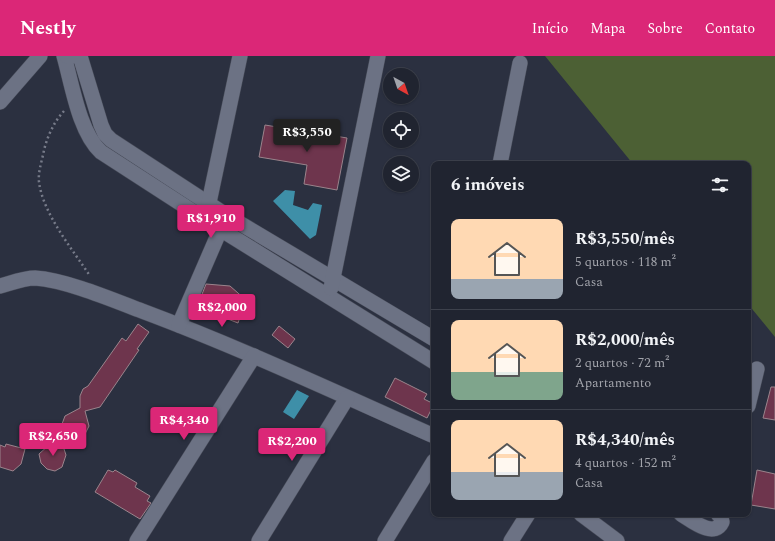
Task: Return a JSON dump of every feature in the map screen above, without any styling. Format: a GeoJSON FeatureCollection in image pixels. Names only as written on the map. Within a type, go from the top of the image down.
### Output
{"type":"FeatureCollection","features":[{"type":"Feature","properties":{"kind":"street"},"geometry":{"type":"LineString","coordinates":[[0,102],[40,56]]}},
{"type":"Feature","properties":{"kind":"street"},"geometry":{"type":"LineString","coordinates":[[64,56],[86,131],[96,148],[220,229],[431,360]]}},
{"type":"Feature","properties":{"kind":"street"},"geometry":{"type":"LineString","coordinates":[[67,56],[80,56],[101,125],[108,137],[226,215],[431,337]]}},
{"type":"Feature","properties":{"kind":"street"},"geometry":{"type":"LineString","coordinates":[[205,219],[210,203],[240,56]]}},
{"type":"Feature","properties":{"kind":"street"},"geometry":{"type":"LineString","coordinates":[[328,296],[334,279],[378,56]]}},
{"type":"Feature","properties":{"kind":"street"},"geometry":{"type":"LineString","coordinates":[[501,161],[520,63]]}},
{"type":"Feature","properties":{"kind":"street"},"geometry":{"type":"LineString","coordinates":[[179,325],[226,215]]}},
{"type":"Feature","properties":{"kind":"street"},"geometry":{"type":"LineString","coordinates":[[0,286],[29,279],[47,280],[104,297],[179,325],[254,356],[431,435]]}},
{"type":"Feature","properties":{"kind":"street"},"geometry":{"type":"LineString","coordinates":[[137,541],[254,356]]}},
{"type":"Feature","properties":{"kind":"street"},"geometry":{"type":"LineString","coordinates":[[751,395],[758,369]]}},
{"type":"Feature","properties":{"kind":"street"},"geometry":{"type":"LineString","coordinates":[[259,541],[347,398]]}},
{"type":"Feature","properties":{"kind":"street"},"geometry":{"type":"LineString","coordinates":[[385,541],[431,466]]}},
{"type":"Feature","properties":{"kind":"street"},"geometry":{"type":"LineString","coordinates":[[511,541],[526,517]]}},
{"type":"Feature","properties":{"kind":"street"},"geometry":{"type":"LineString","coordinates":[[585,517],[617,541]]}},
{"type":"Feature","properties":{"kind":"street"},"geometry":{"type":"LineString","coordinates":[[686,517],[698,525],[715,529],[722,524],[720,517]]}},
{"type":"Feature","properties":{"kind":"path"},"geometry":{"type":"LineString","coordinates":[[76,99],[63,112],[48,137],[39,175],[39,184],[47,206],[59,230],[92,278]]}},
{"type":"Feature","properties":{"kind":"green space"},"geometry":{"type":"Polygon","coordinates":[[[545,56],[775,56],[775,337],[751,308],[751,161],[631,161],[545,56]]]}},
{"type":"Feature","properties":{"kind":"water"},"geometry":{"type":"Polygon","coordinates":[[[285,190],[295,191],[293,205],[308,210],[313,203],[322,205],[316,235],[310,239],[273,201],[285,190]]]}},
{"type":"Feature","properties":{"kind":"water"},"geometry":{"type":"Polygon","coordinates":[[[297,390],[309,396],[294,419],[283,412],[297,390]]]}},
{"type":"Feature","properties":{"kind":"building"},"geometry":{"type":"Polygon","coordinates":[[[265,125],[296,130],[301,125],[306,131],[347,138],[337,190],[304,184],[307,165],[259,157],[265,125]]]}},
{"type":"Feature","properties":{"kind":"building"},"geometry":{"type":"Polygon","coordinates":[[[206,284],[230,286],[246,300],[238,323],[197,307],[206,284]]]}},
{"type":"Feature","properties":{"kind":"building"},"geometry":{"type":"Polygon","coordinates":[[[138,324],[149,332],[137,349],[139,350],[100,407],[85,411],[89,426],[85,434],[77,438],[67,437],[62,424],[65,416],[80,408],[80,396],[83,389],[88,386],[122,338],[126,341],[138,324]]]}},
{"type":"Feature","properties":{"kind":"building"},"geometry":{"type":"Polygon","coordinates":[[[279,326],[295,339],[288,348],[272,335],[279,326]]]}},
{"type":"Feature","properties":{"kind":"building"},"geometry":{"type":"Polygon","coordinates":[[[395,378],[427,394],[424,399],[431,402],[431,410],[427,418],[385,397],[395,378]]]}},
{"type":"Feature","properties":{"kind":"building"},"geometry":{"type":"Polygon","coordinates":[[[771,387],[775,387],[775,420],[763,418],[771,387]]]}},
{"type":"Feature","properties":{"kind":"building"},"geometry":{"type":"Polygon","coordinates":[[[6,444],[25,449],[21,464],[13,471],[0,467],[0,445],[5,447],[6,444]]]}},
{"type":"Feature","properties":{"kind":"building"},"geometry":{"type":"Polygon","coordinates":[[[49,445],[63,446],[66,455],[62,467],[55,471],[47,469],[41,463],[39,454],[49,445]]]}},
{"type":"Feature","properties":{"kind":"building"},"geometry":{"type":"Polygon","coordinates":[[[108,470],[113,472],[115,470],[137,483],[135,487],[150,496],[147,501],[151,503],[140,519],[95,492],[108,470]]]}},
{"type":"Feature","properties":{"kind":"building"},"geometry":{"type":"Polygon","coordinates":[[[757,470],[775,474],[775,509],[751,505],[757,470]]]}}]}
